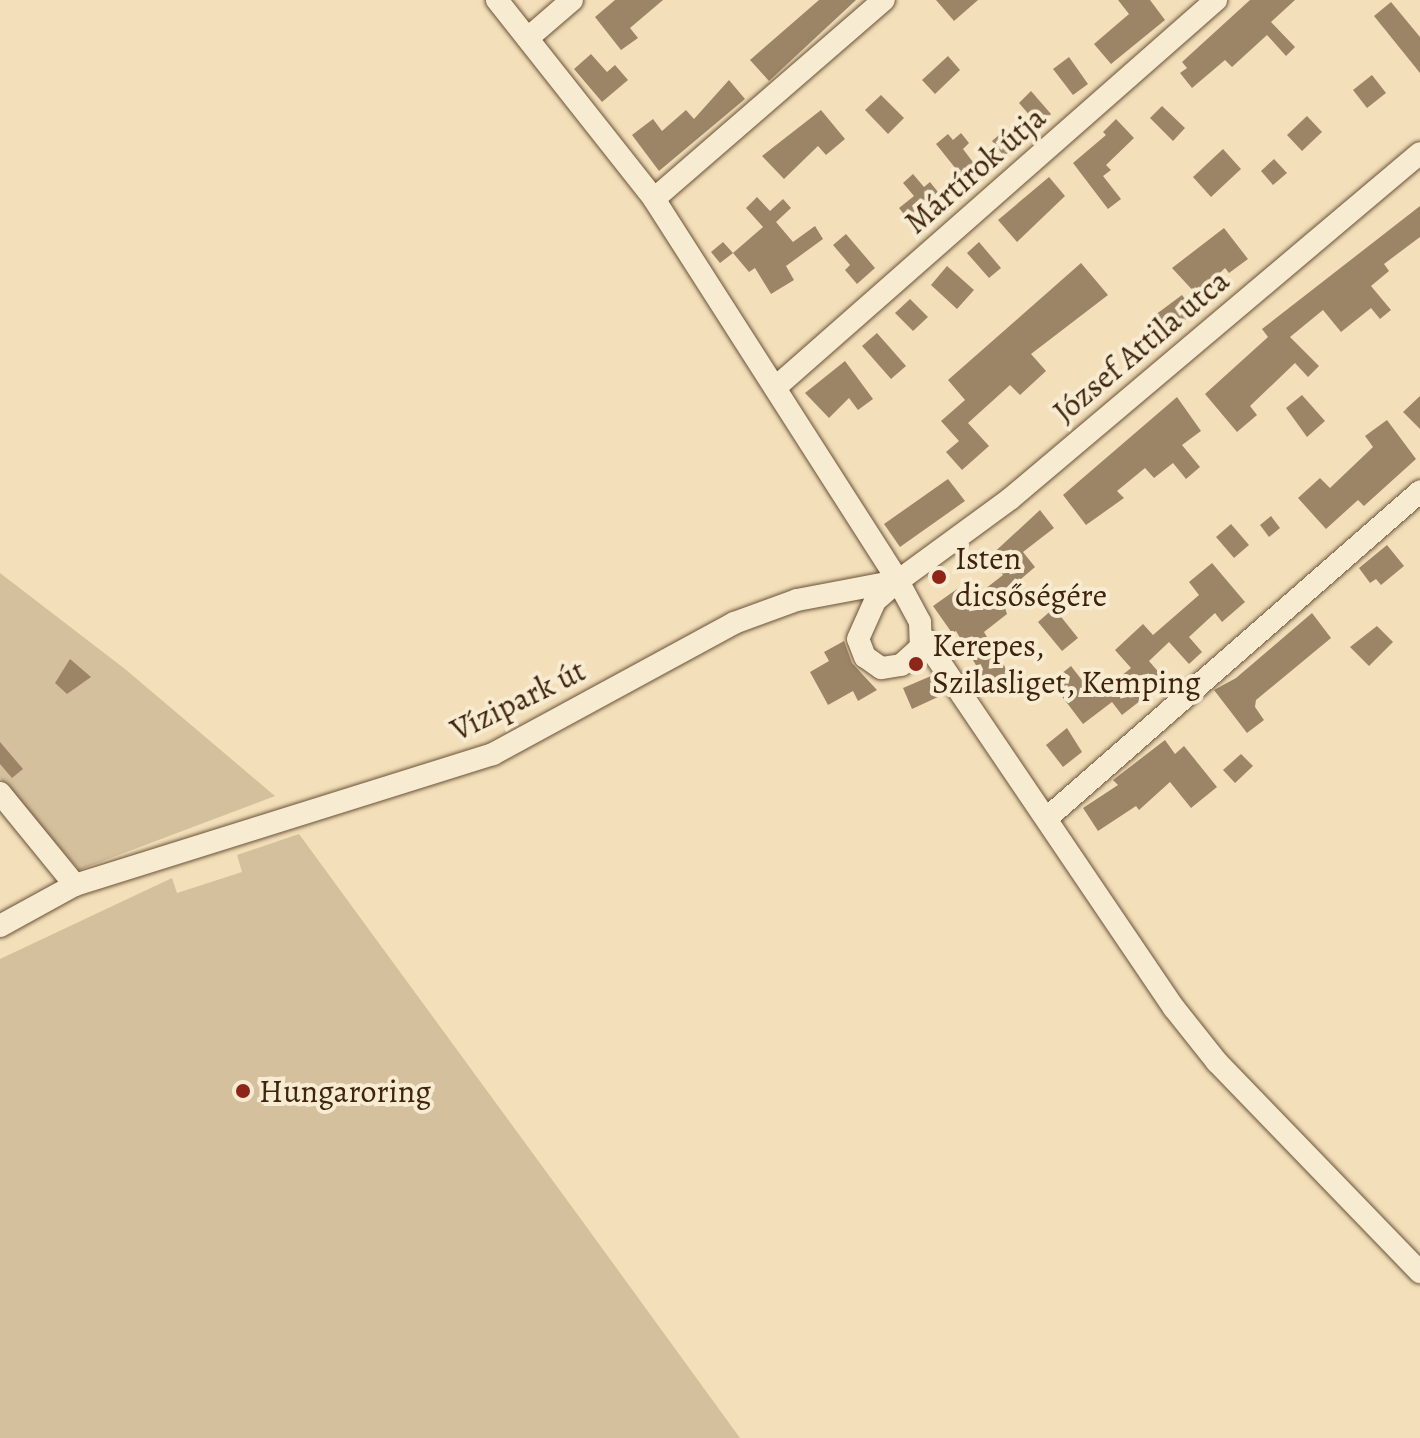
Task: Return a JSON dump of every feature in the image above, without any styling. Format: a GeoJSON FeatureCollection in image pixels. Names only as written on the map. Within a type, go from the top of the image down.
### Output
{"type":"FeatureCollection","features":[{"type":"Feature","properties":{"kind":"street"},"geometry":{"type":"LineString","coordinates":[[497,0],[654,199],[898,581],[920,622],[922,636],[918,655],[901,665],[881,668],[860,649],[862,622],[875,601],[898,581]]}},
{"type":"Feature","properties":{"kind":"street"},"geometry":{"type":"LineString","coordinates":[[528,38],[572,0]]}},
{"type":"Feature","properties":{"kind":"street"},"geometry":{"type":"LineString","coordinates":[[654,199],[884,0]]}},
{"type":"Feature","properties":{"kind":"street","name":"Mártírok útja"},"geometry":{"type":"LineString","coordinates":[[776,387],[1216,0]]}},
{"type":"Feature","properties":{"kind":"street","name":"József Attila utca"},"geometry":{"type":"LineString","coordinates":[[898,581],[1010,499],[1420,153]]}},
{"type":"Feature","properties":{"kind":"street"},"geometry":{"type":"LineString","coordinates":[[1047,818],[1420,491]]}},
{"type":"Feature","properties":{"kind":"street","name":"Vízipark út"},"geometry":{"type":"LineString","coordinates":[[0,926],[75,885],[493,754],[734,623],[830,592],[898,581]]}},
{"type":"Feature","properties":{"kind":"street"},"geometry":{"type":"LineString","coordinates":[[830,592],[862,622]]}},
{"type":"Feature","properties":{"kind":"street"},"geometry":{"type":"LineString","coordinates":[[922,636],[1121,932],[1217,1062],[1420,1272]]}},
{"type":"Feature","properties":{"kind":"street"},"geometry":{"type":"LineString","coordinates":[[0,793],[75,885]]}},
{"type":"Feature","properties":{"kind":"shaded area"},"geometry":{"type":"Polygon","coordinates":[[[0,573],[125,669],[275,796],[79,870],[0,778],[0,573]]]}},
{"type":"Feature","properties":{"kind":"shaded area","name":"Hungaroring"},"geometry":{"type":"Polygon","coordinates":[[[299,834],[740,1438],[0,1438],[0,959],[172,878],[177,893],[242,872],[237,855],[299,834]]]}},
{"type":"Feature","properties":{"kind":"building"},"geometry":{"type":"Polygon","coordinates":[[[615,0],[663,0],[630,28],[638,38],[621,50],[595,17],[615,0]]]}},
{"type":"Feature","properties":{"kind":"building"},"geometry":{"type":"Polygon","coordinates":[[[819,0],[856,0],[769,81],[750,60],[819,0]]]}},
{"type":"Feature","properties":{"kind":"building"},"geometry":{"type":"Polygon","coordinates":[[[936,0],[978,0],[954,21],[936,0]]]}},
{"type":"Feature","properties":{"kind":"building"},"geometry":{"type":"Polygon","coordinates":[[[1118,0],[1150,0],[1165,20],[1111,64],[1094,44],[1129,14],[1118,0]]]}},
{"type":"Feature","properties":{"kind":"building"},"geometry":{"type":"Polygon","coordinates":[[[1250,0],[1295,0],[1271,22],[1295,47],[1286,56],[1267,35],[1232,67],[1225,60],[1192,88],[1180,73],[1187,68],[1182,62],[1250,0]]]}},
{"type":"Feature","properties":{"kind":"building"},"geometry":{"type":"Polygon","coordinates":[[[1391,2],[1420,37],[1420,73],[1374,16],[1391,2]]]}},
{"type":"Feature","properties":{"kind":"building"},"geometry":{"type":"Polygon","coordinates":[[[591,54],[607,72],[615,65],[628,80],[602,102],[574,69],[591,54]]]}},
{"type":"Feature","properties":{"kind":"building"},"geometry":{"type":"Polygon","coordinates":[[[948,56],[960,70],[935,94],[922,80],[948,56]]]}},
{"type":"Feature","properties":{"kind":"building"},"geometry":{"type":"Polygon","coordinates":[[[1069,57],[1088,84],[1073,95],[1053,69],[1069,57]]]}},
{"type":"Feature","properties":{"kind":"building"},"geometry":{"type":"Polygon","coordinates":[[[1372,75],[1386,93],[1367,108],[1353,90],[1372,75]]]}},
{"type":"Feature","properties":{"kind":"building"},"geometry":{"type":"Polygon","coordinates":[[[729,80],[745,99],[659,171],[632,135],[653,119],[662,131],[686,110],[694,119],[729,80]]]}},
{"type":"Feature","properties":{"kind":"building"},"geometry":{"type":"Polygon","coordinates":[[[1031,91],[1051,114],[1038,125],[1019,103],[1031,91]]]}},
{"type":"Feature","properties":{"kind":"building"},"geometry":{"type":"Polygon","coordinates":[[[881,95],[904,118],[888,134],[865,110],[881,95]]]}},
{"type":"Feature","properties":{"kind":"building"},"geometry":{"type":"Polygon","coordinates":[[[1162,106],[1185,128],[1173,141],[1150,118],[1162,106]]]}},
{"type":"Feature","properties":{"kind":"building"},"geometry":{"type":"Polygon","coordinates":[[[821,110],[845,139],[826,155],[818,146],[784,179],[762,156],[821,110]]]}},
{"type":"Feature","properties":{"kind":"building"},"geometry":{"type":"Polygon","coordinates":[[[1307,116],[1322,132],[1302,151],[1287,135],[1307,116]]]}},
{"type":"Feature","properties":{"kind":"building"},"geometry":{"type":"Polygon","coordinates":[[[1116,119],[1134,138],[1106,165],[1111,170],[1103,176],[1121,199],[1108,209],[1073,163],[1106,135],[1103,132],[1116,119]]]}},
{"type":"Feature","properties":{"kind":"building"},"geometry":{"type":"Polygon","coordinates":[[[1007,128],[1020,143],[1004,156],[992,141],[1007,128]]]}},
{"type":"Feature","properties":{"kind":"building"},"geometry":{"type":"Polygon","coordinates":[[[961,133],[969,143],[963,149],[982,174],[968,184],[936,144],[948,134],[953,140],[961,133]]]}},
{"type":"Feature","properties":{"kind":"building"},"geometry":{"type":"Polygon","coordinates":[[[1223,149],[1241,169],[1211,197],[1193,177],[1223,149]]]}},
{"type":"Feature","properties":{"kind":"building"},"geometry":{"type":"Polygon","coordinates":[[[1274,159],[1287,173],[1273,185],[1261,171],[1274,159]]]}},
{"type":"Feature","properties":{"kind":"building"},"geometry":{"type":"Polygon","coordinates":[[[913,174],[924,187],[930,182],[938,192],[907,218],[899,208],[914,196],[903,183],[913,174]]]}},
{"type":"Feature","properties":{"kind":"building"},"geometry":{"type":"Polygon","coordinates":[[[1049,177],[1065,196],[1017,242],[998,220],[1049,177]]]}},
{"type":"Feature","properties":{"kind":"building"},"geometry":{"type":"Polygon","coordinates":[[[757,197],[770,211],[783,199],[791,208],[776,222],[793,242],[815,226],[823,239],[786,266],[794,280],[771,294],[755,268],[749,272],[733,253],[763,227],[746,208],[757,197]]]}},
{"type":"Feature","properties":{"kind":"building"},"geometry":{"type":"Polygon","coordinates":[[[1420,206],[1420,237],[1384,264],[1389,271],[1371,286],[1391,310],[1380,319],[1371,308],[1341,332],[1323,310],[1290,337],[1319,366],[1308,377],[1295,363],[1250,406],[1257,415],[1237,432],[1205,394],[1268,337],[1262,329],[1420,206]]]}},
{"type":"Feature","properties":{"kind":"building"},"geometry":{"type":"Polygon","coordinates":[[[1224,228],[1248,259],[1229,273],[1225,268],[1197,295],[1172,268],[1224,228]]]}},
{"type":"Feature","properties":{"kind":"building"},"geometry":{"type":"Polygon","coordinates":[[[846,234],[875,268],[857,284],[845,270],[850,265],[833,245],[846,234]]]}},
{"type":"Feature","properties":{"kind":"building"},"geometry":{"type":"Polygon","coordinates":[[[723,242],[733,253],[720,263],[711,252],[723,242]]]}},
{"type":"Feature","properties":{"kind":"building"},"geometry":{"type":"Polygon","coordinates":[[[979,242],[1001,268],[989,278],[967,253],[979,242]]]}},
{"type":"Feature","properties":{"kind":"building"},"geometry":{"type":"Polygon","coordinates":[[[1081,263],[1108,295],[1031,354],[1046,371],[1020,395],[1010,385],[968,423],[989,446],[962,470],[946,452],[959,441],[941,421],[965,400],[948,380],[1081,263]]]}},
{"type":"Feature","properties":{"kind":"building"},"geometry":{"type":"Polygon","coordinates":[[[947,266],[974,290],[957,309],[931,285],[947,266]]]}},
{"type":"Feature","properties":{"kind":"building"},"geometry":{"type":"Polygon","coordinates":[[[1182,295],[1195,313],[1164,335],[1151,318],[1182,295]]]}},
{"type":"Feature","properties":{"kind":"building"},"geometry":{"type":"Polygon","coordinates":[[[910,299],[928,317],[913,331],[895,313],[910,299]]]}},
{"type":"Feature","properties":{"kind":"building"},"geometry":{"type":"Polygon","coordinates":[[[877,333],[906,366],[891,379],[862,346],[877,333]]]}},
{"type":"Feature","properties":{"kind":"building"},"geometry":{"type":"Polygon","coordinates":[[[845,361],[873,399],[858,410],[849,398],[829,418],[805,393],[845,361]]]}},
{"type":"Feature","properties":{"kind":"building"},"geometry":{"type":"Polygon","coordinates":[[[1302,395],[1325,421],[1307,437],[1286,408],[1302,395]]]}},
{"type":"Feature","properties":{"kind":"building"},"geometry":{"type":"Polygon","coordinates":[[[1420,396],[1420,429],[1403,412],[1420,396]]]}},
{"type":"Feature","properties":{"kind":"building"},"geometry":{"type":"Polygon","coordinates":[[[1177,397],[1201,431],[1182,445],[1200,467],[1186,479],[1173,463],[1154,478],[1145,468],[1117,491],[1124,498],[1086,525],[1063,495],[1177,397]]]}},
{"type":"Feature","properties":{"kind":"building"},"geometry":{"type":"Polygon","coordinates":[[[1387,420],[1416,459],[1364,506],[1358,500],[1326,529],[1298,498],[1320,478],[1330,488],[1373,447],[1365,436],[1387,420]]]}},
{"type":"Feature","properties":{"kind":"building"},"geometry":{"type":"Polygon","coordinates":[[[948,479],[965,501],[900,547],[884,524],[948,479]]]}},
{"type":"Feature","properties":{"kind":"building"},"geometry":{"type":"Polygon","coordinates":[[[1040,510],[1054,528],[1023,552],[1035,567],[1001,596],[1007,614],[984,632],[1008,672],[987,684],[956,631],[952,633],[933,606],[957,589],[967,603],[1003,575],[988,558],[1040,510]]]}},
{"type":"Feature","properties":{"kind":"building"},"geometry":{"type":"Polygon","coordinates":[[[1271,516],[1280,528],[1269,537],[1260,525],[1271,516]]]}},
{"type":"Feature","properties":{"kind":"building"},"geometry":{"type":"Polygon","coordinates":[[[1231,524],[1249,545],[1234,558],[1216,537],[1231,524]]]}},
{"type":"Feature","properties":{"kind":"building"},"geometry":{"type":"Polygon","coordinates":[[[1387,545],[1404,566],[1381,585],[1376,579],[1370,583],[1359,568],[1387,545]]]}},
{"type":"Feature","properties":{"kind":"building"},"geometry":{"type":"Polygon","coordinates":[[[1212,563],[1245,602],[1222,622],[1215,613],[1189,637],[1202,652],[1189,664],[1169,642],[1149,661],[1161,675],[1142,693],[1145,697],[1122,715],[1112,702],[1083,724],[1051,682],[1071,666],[1095,697],[1131,668],[1115,650],[1143,624],[1153,635],[1199,595],[1189,582],[1212,563]]]}},
{"type":"Feature","properties":{"kind":"building"},"geometry":{"type":"Polygon","coordinates":[[[1054,608],[1078,638],[1062,651],[1038,622],[1054,608]]]}},
{"type":"Feature","properties":{"kind":"building"},"geometry":{"type":"Polygon","coordinates":[[[1312,613],[1331,638],[1256,700],[1255,707],[1264,720],[1247,733],[1214,690],[1236,678],[1312,613]]]}},
{"type":"Feature","properties":{"kind":"building"},"geometry":{"type":"Polygon","coordinates":[[[1377,626],[1393,642],[1369,666],[1350,647],[1377,626]]]}},
{"type":"Feature","properties":{"kind":"building"},"geometry":{"type":"Polygon","coordinates":[[[844,641],[852,663],[877,690],[858,701],[853,691],[828,705],[810,672],[829,661],[824,652],[844,641]]]}},
{"type":"Feature","properties":{"kind":"building"},"geometry":{"type":"Polygon","coordinates":[[[70,659],[91,677],[67,694],[55,683],[70,659]]]}},
{"type":"Feature","properties":{"kind":"building"},"geometry":{"type":"Polygon","coordinates":[[[931,676],[940,696],[912,709],[903,688],[931,676]]]}},
{"type":"Feature","properties":{"kind":"building"},"geometry":{"type":"Polygon","coordinates":[[[1067,728],[1082,752],[1063,767],[1046,745],[1067,728]]]}},
{"type":"Feature","properties":{"kind":"building"},"geometry":{"type":"Polygon","coordinates":[[[1165,740],[1175,754],[1184,746],[1217,787],[1191,808],[1170,782],[1139,810],[1136,806],[1098,831],[1083,808],[1118,785],[1113,780],[1165,740]]]}},
{"type":"Feature","properties":{"kind":"building"},"geometry":{"type":"Polygon","coordinates":[[[0,742],[23,769],[12,778],[0,764],[0,742]]]}},
{"type":"Feature","properties":{"kind":"building"},"geometry":{"type":"Polygon","coordinates":[[[1241,754],[1253,766],[1235,783],[1223,770],[1241,754]]]}},
{"type":"Feature","properties":{"kind":"place","name":"Isten dicsőségére"},"geometry":{"type":"Point","coordinates":[939,577]}},
{"type":"Feature","properties":{"kind":"place","name":"Kerepes, Szilasliget, Kemping"},"geometry":{"type":"Point","coordinates":[916,664]}},
{"type":"Feature","properties":{"kind":"place","name":"Hungaroring"},"geometry":{"type":"Point","coordinates":[243,1091]}}]}
